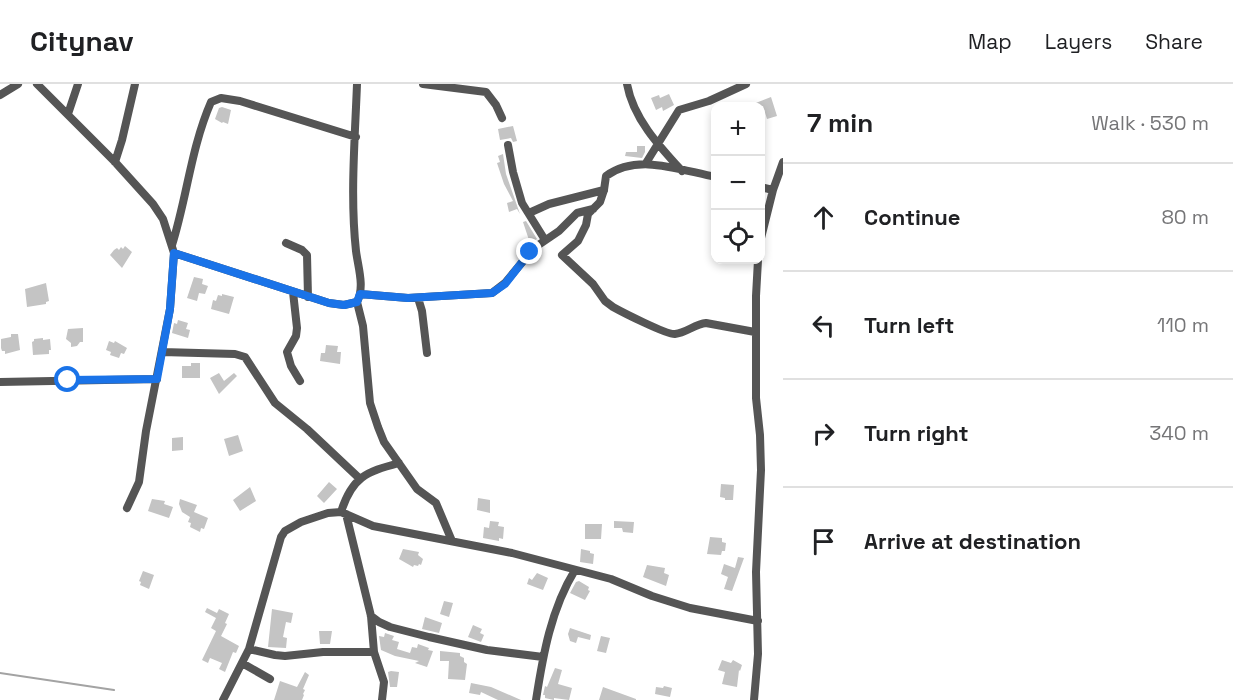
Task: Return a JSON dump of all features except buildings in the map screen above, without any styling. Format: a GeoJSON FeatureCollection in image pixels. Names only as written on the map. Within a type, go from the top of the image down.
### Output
{"type":"FeatureCollection","features":[{"type":"Feature","properties":{"kind":"street"},"geometry":{"type":"LineString","coordinates":[[0,95],[18,84]]}},
{"type":"Feature","properties":{"kind":"street"},"geometry":{"type":"LineString","coordinates":[[37,84],[115,162],[153,204],[163,219],[173,249]]}},
{"type":"Feature","properties":{"kind":"street"},"geometry":{"type":"LineString","coordinates":[[68,114],[78,84]]}},
{"type":"Feature","properties":{"kind":"street"},"geometry":{"type":"LineString","coordinates":[[115,162],[135,84]]}},
{"type":"Feature","properties":{"kind":"street"},"geometry":{"type":"LineString","coordinates":[[357,84],[354,166],[355,243],[373,414],[384,442],[417,489],[436,503],[453,541]]}},
{"type":"Feature","properties":{"kind":"street"},"geometry":{"type":"LineString","coordinates":[[423,84],[485,88],[502,118]]}},
{"type":"Feature","properties":{"kind":"street"},"geometry":{"type":"LineString","coordinates":[[627,84],[633,104],[658,144],[682,171]]}},
{"type":"Feature","properties":{"kind":"street"},"geometry":{"type":"LineString","coordinates":[[646,163],[675,114],[681,108],[709,101],[746,84]]}},
{"type":"Feature","properties":{"kind":"street"},"geometry":{"type":"LineString","coordinates":[[127,508],[139,482],[146,431],[170,309],[173,249],[197,142],[211,102],[221,98],[240,101],[356,137]]}},
{"type":"Feature","properties":{"kind":"street"},"geometry":{"type":"LineString","coordinates":[[508,145],[521,200],[545,240]]}},
{"type":"Feature","properties":{"kind":"street"},"geometry":{"type":"LineString","coordinates":[[765,222],[783,162]]}},
{"type":"Feature","properties":{"kind":"street"},"geometry":{"type":"LineString","coordinates":[[711,176],[646,163],[629,164],[607,174],[600,202],[588,214],[586,225],[578,240],[562,255],[613,307],[671,334],[684,332],[698,324],[706,323],[755,332]]}},
{"type":"Feature","properties":{"kind":"street"},"geometry":{"type":"LineString","coordinates":[[765,188],[773,190]]}},
{"type":"Feature","properties":{"kind":"street"},"geometry":{"type":"LineString","coordinates":[[529,213],[549,204],[604,190]]}},
{"type":"Feature","properties":{"kind":"street"},"geometry":{"type":"LineString","coordinates":[[173,249],[308,297],[339,304],[359,298],[418,298],[492,293],[500,288],[530,252],[559,231],[578,213],[595,208]]}},
{"type":"Feature","properties":{"kind":"street"},"geometry":{"type":"LineString","coordinates":[[286,243],[302,250],[307,255],[308,297]]}},
{"type":"Feature","properties":{"kind":"street"},"geometry":{"type":"LineString","coordinates":[[754,700],[758,654],[756,572],[761,470],[756,398],[755,332],[758,264]]}},
{"type":"Feature","properties":{"kind":"street"},"geometry":{"type":"LineString","coordinates":[[293,292],[297,328],[295,338],[287,352],[291,366],[300,381]]}},
{"type":"Feature","properties":{"kind":"street"},"geometry":{"type":"LineString","coordinates":[[418,298],[422,311],[427,353]]}},
{"type":"Feature","properties":{"kind":"street"},"geometry":{"type":"LineString","coordinates":[[162,352],[234,354],[245,357],[275,403],[359,478]]}},
{"type":"Feature","properties":{"kind":"street"},"geometry":{"type":"LineString","coordinates":[[0,382],[157,379]]}},
{"type":"Feature","properties":{"kind":"street"},"geometry":{"type":"LineString","coordinates":[[382,700],[384,682],[374,652],[371,616],[344,513],[349,492],[359,478],[375,469],[399,463]]}},
{"type":"Feature","properties":{"kind":"street"},"geometry":{"type":"LineString","coordinates":[[223,700],[249,649],[276,547],[281,537],[285,531],[301,522],[328,513],[344,513],[373,526],[512,553],[611,579],[652,597],[690,608],[758,621]]}},
{"type":"Feature","properties":{"kind":"street"},"geometry":{"type":"LineString","coordinates":[[536,700],[543,657],[565,586],[575,570]]}},
{"type":"Feature","properties":{"kind":"street"},"geometry":{"type":"LineString","coordinates":[[371,616],[390,627],[429,637],[487,650],[543,657]]}},
{"type":"Feature","properties":{"kind":"street"},"geometry":{"type":"LineString","coordinates":[[249,649],[285,656],[323,652],[374,652]]}},
{"type":"Feature","properties":{"kind":"street"},"geometry":{"type":"LineString","coordinates":[[242,663],[270,679]]}},
{"type":"Feature","properties":{"kind":"waterway"},"geometry":{"type":"LineString","coordinates":[[0,673],[114,690]]}},
{"type":"Feature","properties":{"kind":"route"},"geometry":{"type":"LineString","coordinates":[[68,380],[157,379],[170,309],[174,253],[272,286],[329,303],[344,305],[357,302],[360,294],[408,298],[492,293],[505,284],[530,252]]}}]}
